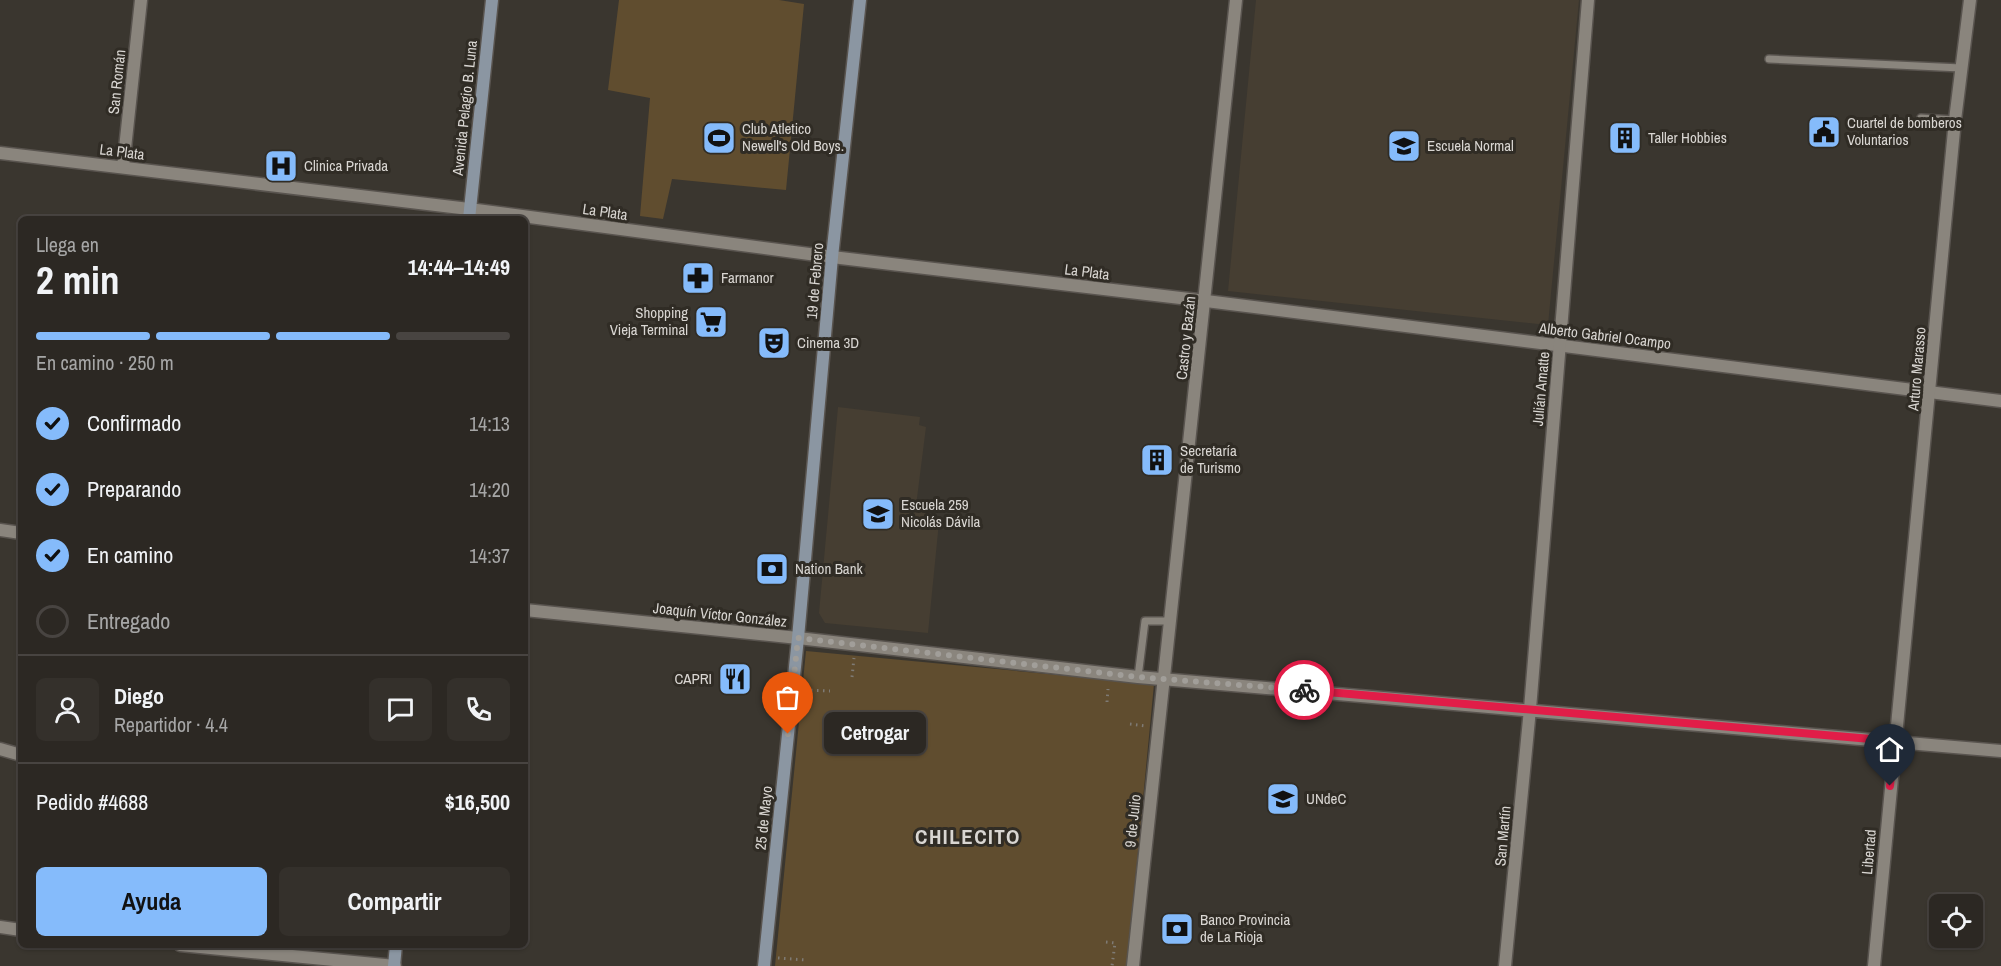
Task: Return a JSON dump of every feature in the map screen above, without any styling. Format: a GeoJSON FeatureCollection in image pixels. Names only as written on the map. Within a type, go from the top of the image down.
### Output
{"type":"FeatureCollection","features":[{"type":"Feature","properties":{"kind":"main road","name":"Avenida Pelagio B. Luna"},"geometry":{"type":"LineString","coordinates":[[469,214],[492,0]]}},
{"type":"Feature","properties":{"kind":"main road","name":"19 de Febrero"},"geometry":{"type":"LineString","coordinates":[[798,638],[832,257],[860,0]]}},
{"type":"Feature","properties":{"kind":"main road","name":"25 de Mayo"},"geometry":{"type":"LineString","coordinates":[[764,961],[798,638]]}},
{"type":"Feature","properties":{"kind":"main road"},"geometry":{"type":"LineString","coordinates":[[394,966],[396,948]]}},
{"type":"Feature","properties":{"kind":"street","name":"San Román"},"geometry":{"type":"LineString","coordinates":[[123,167],[141,0]]}},
{"type":"Feature","properties":{"kind":"street","name":"Castro y Bazán"},"geometry":{"type":"LineString","coordinates":[[1163,679],[1206,301],[1236,0]]}},
{"type":"Feature","properties":{"kind":"street","name":"Julián Amatte"},"geometry":{"type":"LineString","coordinates":[[1530,709],[1588,0]]}},
{"type":"Feature","properties":{"kind":"street","name":"Arturo Marasso"},"geometry":{"type":"LineString","coordinates":[[1894,741],[1955,120],[1970,0]]}},
{"type":"Feature","properties":{"kind":"street","name":"La Plata"},"geometry":{"type":"LineString","coordinates":[[0,153],[123,167],[486,216]]}},
{"type":"Feature","properties":{"kind":"street","name":"La Plata"},"geometry":{"type":"LineString","coordinates":[[528,221],[1206,301]]}},
{"type":"Feature","properties":{"kind":"street","name":"Alberto Gabriel Ocampo"},"geometry":{"type":"LineString","coordinates":[[1206,301],[2001,401]]}},
{"type":"Feature","properties":{"kind":"street"},"geometry":{"type":"LineString","coordinates":[[0,530],[18,533]]}},
{"type":"Feature","properties":{"kind":"street","name":"Joaquín Víctor González"},"geometry":{"type":"LineString","coordinates":[[528,610],[798,638],[1138,677],[2001,751]]}},
{"type":"Feature","properties":{"kind":"street","name":"9 de Julio"},"geometry":{"type":"LineString","coordinates":[[1133,966],[1163,679]]}},
{"type":"Feature","properties":{"kind":"street","name":"San Martín"},"geometry":{"type":"LineString","coordinates":[[1505,966],[1530,709]]}},
{"type":"Feature","properties":{"kind":"street","name":"Libertad"},"geometry":{"type":"LineString","coordinates":[[1874,966],[1894,741]]}},
{"type":"Feature","properties":{"kind":"street"},"geometry":{"type":"LineString","coordinates":[[0,749],[18,754]]}},
{"type":"Feature","properties":{"kind":"street"},"geometry":{"type":"LineString","coordinates":[[0,927],[18,930]]}},
{"type":"Feature","properties":{"kind":"street"},"geometry":{"type":"LineString","coordinates":[[211,948],[394,966]]}},
{"type":"Feature","properties":{"kind":"lane"},"geometry":{"type":"LineString","coordinates":[[1769,59],[1961,68]]}},
{"type":"Feature","properties":{"kind":"lane"},"geometry":{"type":"LineString","coordinates":[[1921,118],[1955,120]]}},
{"type":"Feature","properties":{"kind":"lane"},"geometry":{"type":"LineString","coordinates":[[1138,677],[1145,621],[1170,621]]}},
{"type":"Feature","properties":{"kind":"path"},"geometry":{"type":"LineString","coordinates":[[852,677],[855,646]]}},
{"type":"Feature","properties":{"kind":"path"},"geometry":{"type":"LineString","coordinates":[[793,689],[831,691]]}},
{"type":"Feature","properties":{"kind":"path"},"geometry":{"type":"LineString","coordinates":[[1106,942],[1114,943],[1112,966]]}},
{"type":"Feature","properties":{"kind":"path"},"geometry":{"type":"LineString","coordinates":[[764,961],[807,960]]}},
{"type":"Feature","properties":{"kind":"shaded area","name":"Club Atletico Newell's Old Boys."},"geometry":{"type":"Polygon","coordinates":[[[619,0],[779,0],[804,4],[786,190],[672,179],[663,219],[640,216],[650,98],[608,90],[619,0]]]}},
{"type":"Feature","properties":{"kind":"shaded area","name":"Escuela Normal"},"geometry":{"type":"Polygon","coordinates":[[[1256,0],[1579,0],[1548,325],[1228,291],[1256,0]]]}},
{"type":"Feature","properties":{"kind":"shaded area","name":"Escuela 259 Nicolás Dávila"},"geometry":{"type":"Polygon","coordinates":[[[838,407],[920,417],[919,425],[926,427],[916,506],[929,508],[928,521],[939,522],[928,633],[825,623],[819,613],[838,407]]]}},
{"type":"Feature","properties":{"kind":"shaded area"},"geometry":{"type":"Polygon","coordinates":[[[806,651],[1154,684],[1127,966],[775,966],[806,651]]]}},
{"type":"Feature","properties":{"kind":"way so far"},"geometry":{"type":"LineString","coordinates":[[788,734],[798,638],[1138,677],[1304,690]]}},
{"type":"Feature","properties":{"kind":"place","name":"Cuartel de bomberos Voluntarios"},"geometry":{"type":"Point","coordinates":[1824,132]}},
{"type":"Feature","properties":{"kind":"place","name":"Club Atletico Newell's Old Boys."},"geometry":{"type":"Point","coordinates":[719,138]}},
{"type":"Feature","properties":{"kind":"place","name":"Taller Hobbies"},"geometry":{"type":"Point","coordinates":[1625,138]}},
{"type":"Feature","properties":{"kind":"place","name":"Escuela Normal"},"geometry":{"type":"Point","coordinates":[1404,146]}},
{"type":"Feature","properties":{"kind":"place","name":"Clinica Privada"},"geometry":{"type":"Point","coordinates":[281,166]}},
{"type":"Feature","properties":{"kind":"place","name":"Farmanor"},"geometry":{"type":"Point","coordinates":[698,278]}},
{"type":"Feature","properties":{"kind":"place","name":"Shopping Vieja Terminal"},"geometry":{"type":"Point","coordinates":[711,322]}},
{"type":"Feature","properties":{"kind":"place","name":"Cinema 3D"},"geometry":{"type":"Point","coordinates":[774,343]}},
{"type":"Feature","properties":{"kind":"place","name":"Secretaría de Turismo"},"geometry":{"type":"Point","coordinates":[1157,460]}},
{"type":"Feature","properties":{"kind":"place","name":"Escuela 259 Nicolás Dávila"},"geometry":{"type":"Point","coordinates":[878,514]}},
{"type":"Feature","properties":{"kind":"place","name":"Nation Bank"},"geometry":{"type":"Point","coordinates":[772,569]}},
{"type":"Feature","properties":{"kind":"place","name":"CAPRI"},"geometry":{"type":"Point","coordinates":[735,679]}},
{"type":"Feature","properties":{"kind":"place","name":"Cetrogar"},"geometry":{"type":"Point","coordinates":[788,734]}},
{"type":"Feature","properties":{"kind":"place","name":"UNdeC"},"geometry":{"type":"Point","coordinates":[1283,799]}},
{"type":"Feature","properties":{"kind":"place","name":"Banco Provincia de La Rioja"},"geometry":{"type":"Point","coordinates":[1177,929]}},
{"type":"Feature","properties":{"kind":"district","name":"CHILECITO"},"geometry":{"type":"Point","coordinates":[968,837]}},
{"type":"Feature","properties":{"kind":"route"},"geometry":{"type":"LineString","coordinates":[[1304,690],[1894,741],[1890,786]]}}]}
